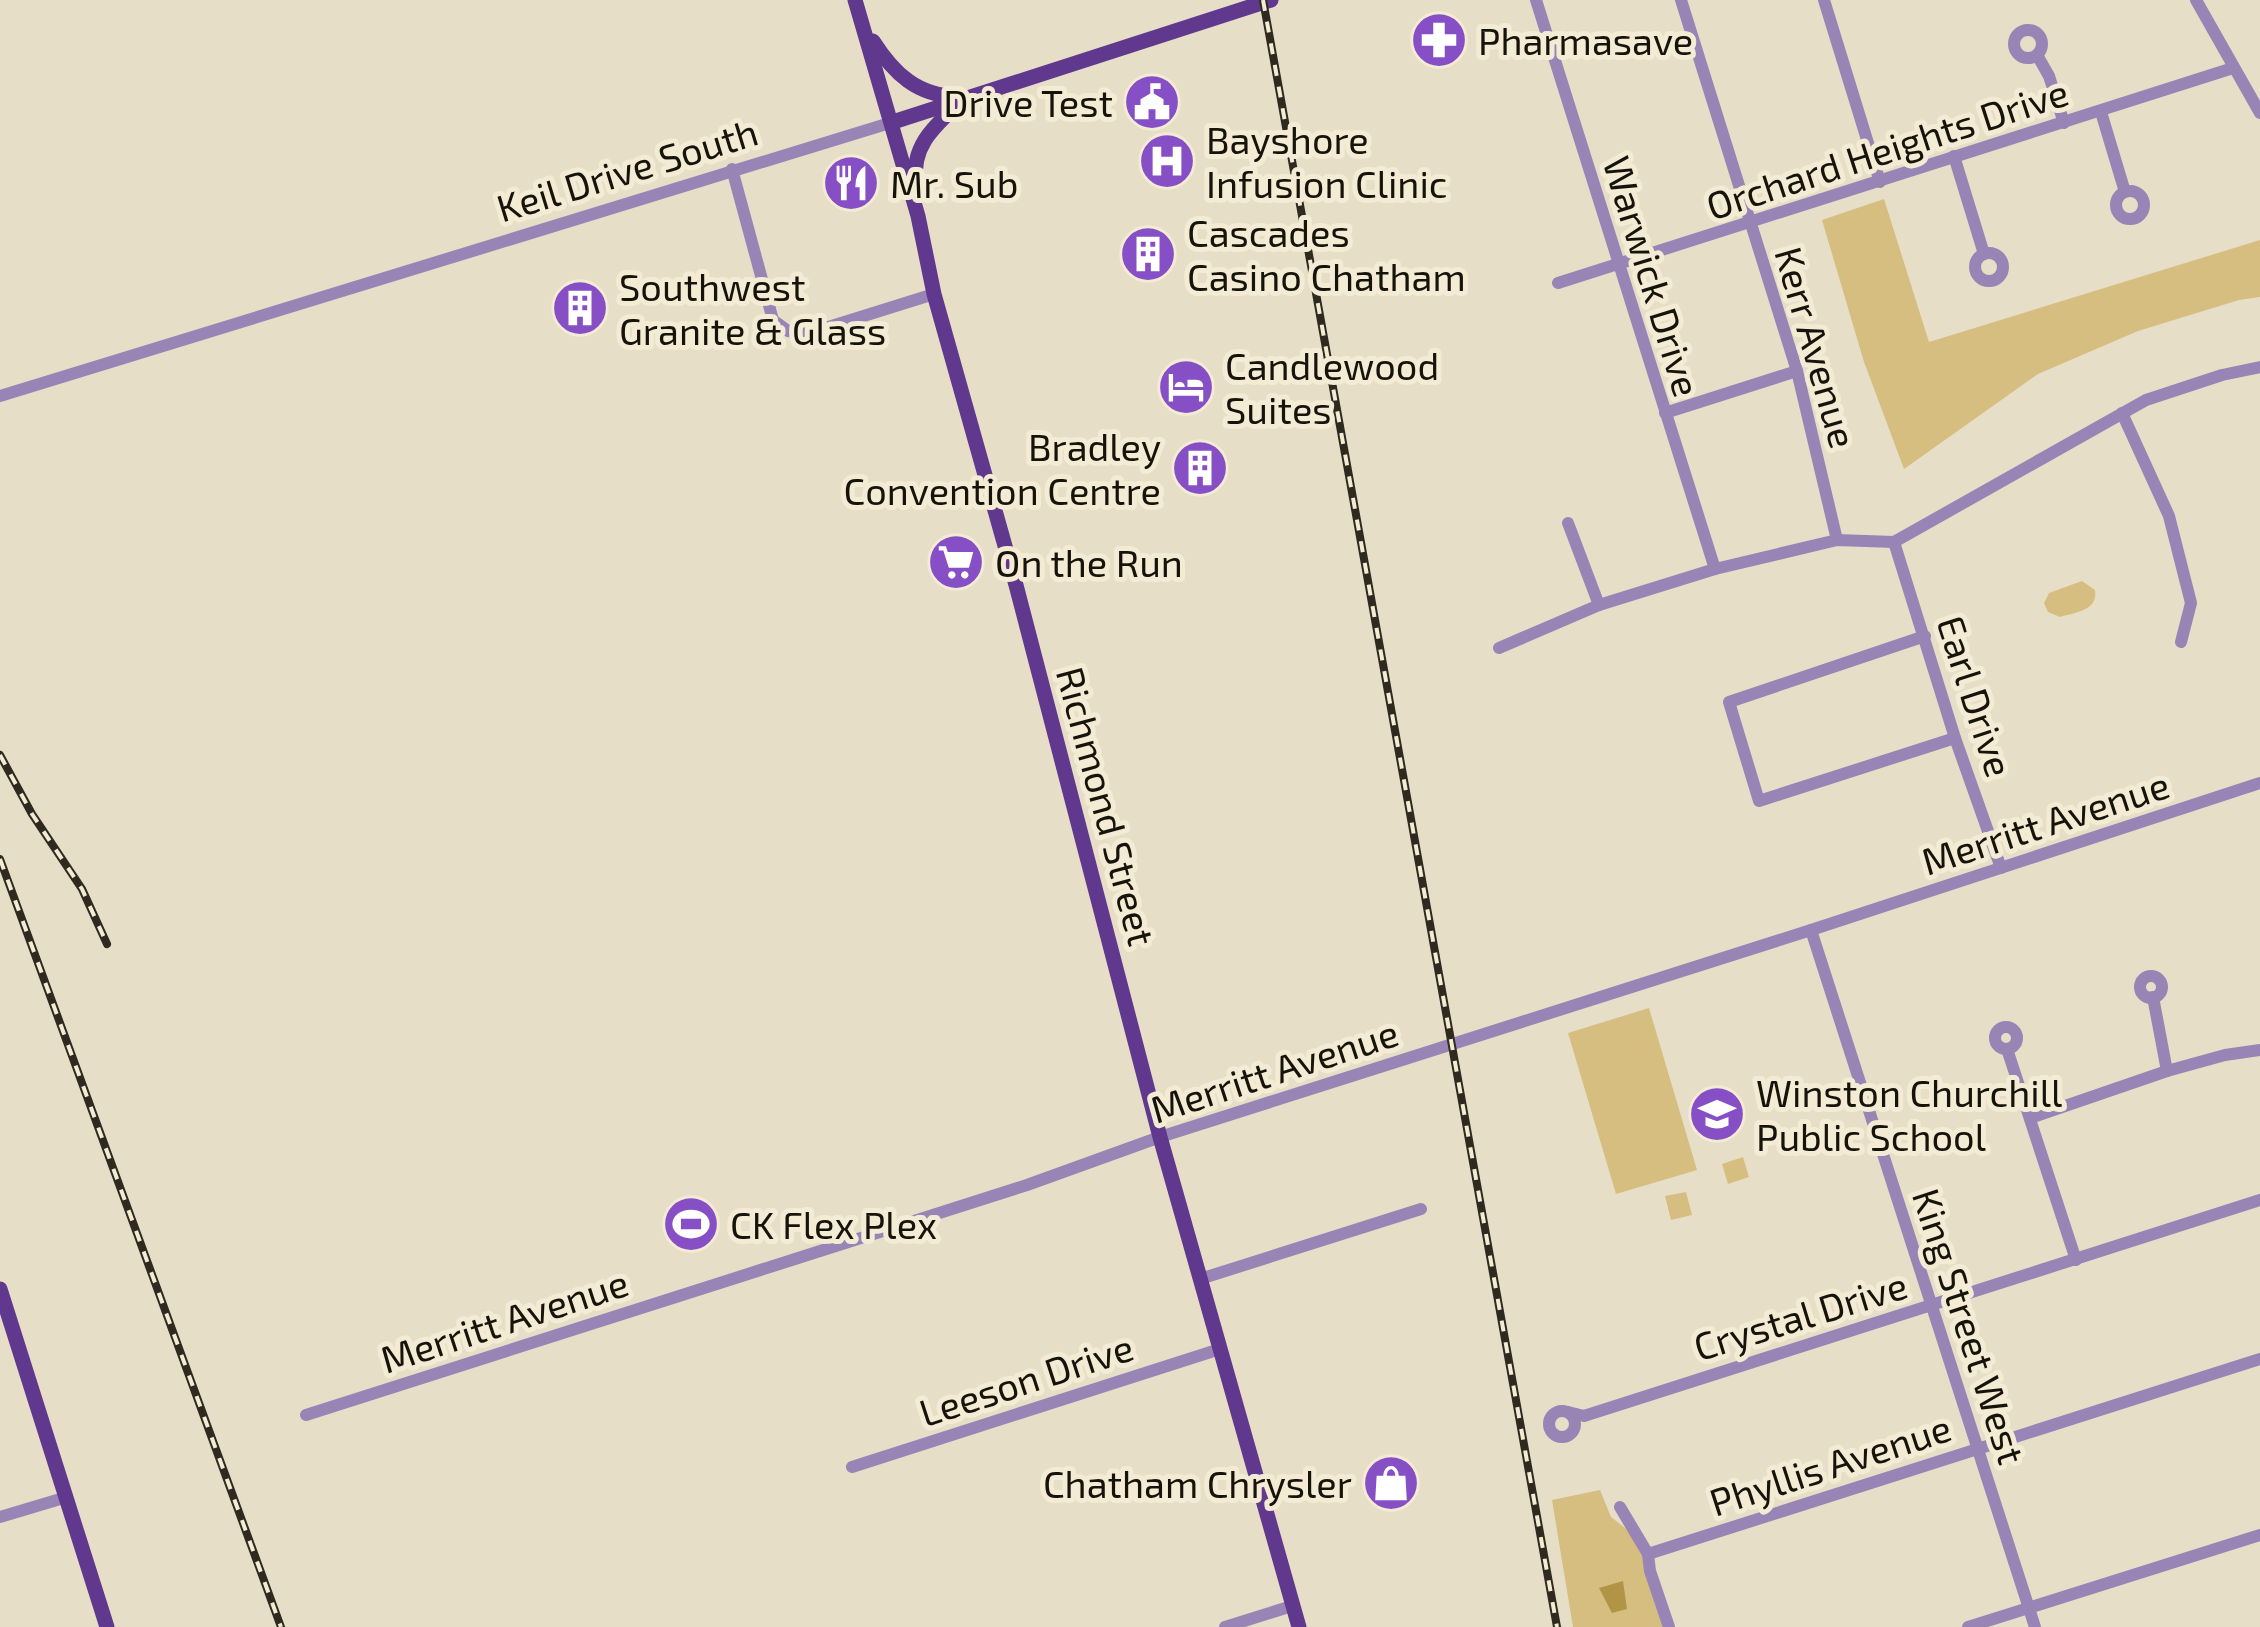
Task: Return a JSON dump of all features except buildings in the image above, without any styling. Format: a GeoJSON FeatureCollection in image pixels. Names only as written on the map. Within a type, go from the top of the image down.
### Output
{"type":"FeatureCollection","features":[{"type":"Feature","properties":{"kind":"main road","name":"Richmond Street"},"geometry":{"type":"LineString","coordinates":[[856,0],[893,122],[934,294],[1016,585],[1160,1137],[1299,1627]]}},
{"type":"Feature","properties":{"kind":"main road","name":"Keil Drive South"},"geometry":{"type":"LineString","coordinates":[[893,122],[1271,0]]}},
{"type":"Feature","properties":{"kind":"main road"},"geometry":{"type":"LineString","coordinates":[[862,25],[904,81],[934,96],[965,97]]}},
{"type":"Feature","properties":{"kind":"main road"},"geometry":{"type":"LineString","coordinates":[[918,216],[914,167],[922,141],[965,97]]}},
{"type":"Feature","properties":{"kind":"main road"},"geometry":{"type":"LineString","coordinates":[[0,1288],[107,1627]]}},
{"type":"Feature","properties":{"kind":"street","name":"Warwick Drive"},"geometry":{"type":"LineString","coordinates":[[1536,0],[1715,569]]}},
{"type":"Feature","properties":{"kind":"street","name":"Kerr Avenue"},"geometry":{"type":"LineString","coordinates":[[1681,0],[1797,371],[1837,540]]}},
{"type":"Feature","properties":{"kind":"street"},"geometry":{"type":"LineString","coordinates":[[1824,0],[1880,182]]}},
{"type":"Feature","properties":{"kind":"street"},"geometry":{"type":"LineString","coordinates":[[2196,0],[2260,113]]}},
{"type":"Feature","properties":{"kind":"street"},"geometry":{"type":"LineString","coordinates":[[2037,55],[2049,76],[2064,123]]}},
{"type":"Feature","properties":{"kind":"street","name":"Orchard Heights Drive"},"geometry":{"type":"LineString","coordinates":[[1558,283],[2233,68]]}},
{"type":"Feature","properties":{"kind":"street"},"geometry":{"type":"LineString","coordinates":[[2101,112],[2125,192]]}},
{"type":"Feature","properties":{"kind":"street","name":"Keil Drive South"},"geometry":{"type":"LineString","coordinates":[[0,396],[893,122]]}},
{"type":"Feature","properties":{"kind":"street"},"geometry":{"type":"LineString","coordinates":[[1954,156],[1984,254]]}},
{"type":"Feature","properties":{"kind":"street"},"geometry":{"type":"LineString","coordinates":[[732,169],[772,320],[788,331],[806,334],[934,294]]}},
{"type":"Feature","properties":{"kind":"street"},"geometry":{"type":"LineString","coordinates":[[1499,648],[1598,605],[1715,569],[1837,540],[1894,542],[2164,392],[2260,368]]}},
{"type":"Feature","properties":{"kind":"street"},"geometry":{"type":"LineString","coordinates":[[1666,412],[1797,371]]}},
{"type":"Feature","properties":{"kind":"street"},"geometry":{"type":"LineString","coordinates":[[2122,413],[2174,534],[2191,604],[2181,642]]}},
{"type":"Feature","properties":{"kind":"street"},"geometry":{"type":"LineString","coordinates":[[1568,524],[1598,605]]}},
{"type":"Feature","properties":{"kind":"street","name":"Earl Drive"},"geometry":{"type":"LineString","coordinates":[[1894,542],[1955,738],[2001,868]]}},
{"type":"Feature","properties":{"kind":"street"},"geometry":{"type":"LineString","coordinates":[[1924,636],[1728,702],[1759,800],[1955,738]]}},
{"type":"Feature","properties":{"kind":"street","name":"Merritt Avenue"},"geometry":{"type":"LineString","coordinates":[[306,1415],[1037,1182],[1160,1137],[2260,783]]}},
{"type":"Feature","properties":{"kind":"street","name":"King Street West"},"geometry":{"type":"LineString","coordinates":[[1811,930],[2035,1627]]}},
{"type":"Feature","properties":{"kind":"street"},"geometry":{"type":"LineString","coordinates":[[2152,997],[2168,1071]]}},
{"type":"Feature","properties":{"kind":"street"},"geometry":{"type":"LineString","coordinates":[[2007,1049],[2076,1260]]}},
{"type":"Feature","properties":{"kind":"street"},"geometry":{"type":"LineString","coordinates":[[2030,1118],[2168,1071],[2260,1050]]}},
{"type":"Feature","properties":{"kind":"street","name":"Crystal Drive"},"geometry":{"type":"LineString","coordinates":[[1568,1412],[1587,1414],[2260,1200]]}},
{"type":"Feature","properties":{"kind":"street"},"geometry":{"type":"LineString","coordinates":[[1200,1279],[1421,1209]]}},
{"type":"Feature","properties":{"kind":"street","name":"Leeson Drive"},"geometry":{"type":"LineString","coordinates":[[852,1467],[1220,1350]]}},
{"type":"Feature","properties":{"kind":"street","name":"Phyllis Avenue"},"geometry":{"type":"LineString","coordinates":[[1648,1554],[2260,1359]]}},
{"type":"Feature","properties":{"kind":"street"},"geometry":{"type":"LineString","coordinates":[[1568,1412],[1574,1420],[1573,1429],[1559,1436],[1550,1427],[1553,1415],[1568,1412]]}},
{"type":"Feature","properties":{"kind":"street","name":"Crystal Drive"},"geometry":{"type":"LineString","coordinates":[[1573,1429],[1587,1414]]}},
{"type":"Feature","properties":{"kind":"street"},"geometry":{"type":"LineString","coordinates":[[0,1516],[68,1497]]}},
{"type":"Feature","properties":{"kind":"street"},"geometry":{"type":"LineString","coordinates":[[1620,1507],[1648,1554],[1668,1627]]}},
{"type":"Feature","properties":{"kind":"street"},"geometry":{"type":"LineString","coordinates":[[1968,1627],[2260,1535]]}},
{"type":"Feature","properties":{"kind":"street"},"geometry":{"type":"LineString","coordinates":[[1225,1627],[1292,1606]]}},
{"type":"Feature","properties":{"kind":"shaded area"},"geometry":{"type":"Polygon","coordinates":[[[1884,199],[1929,342],[2260,240],[2260,297],[2138,331],[2038,374],[1904,469],[1864,362],[1822,220],[1884,199]]]}},
{"type":"Feature","properties":{"kind":"shaded area"},"geometry":{"type":"Polygon","coordinates":[[[2082,581],[2095,590],[2089,606],[2060,617],[2048,612],[2044,603],[2049,593],[2082,581]]]}},
{"type":"Feature","properties":{"kind":"shaded area"},"geometry":{"type":"Polygon","coordinates":[[[1649,1008],[1697,1170],[1616,1194],[1568,1033],[1649,1008]]]}},
{"type":"Feature","properties":{"kind":"shaded area"},"geometry":{"type":"Polygon","coordinates":[[[1743,1157],[1749,1177],[1728,1184],[1722,1164],[1743,1157]]]}},
{"type":"Feature","properties":{"kind":"shaded area"},"geometry":{"type":"Polygon","coordinates":[[[1686,1192],[1692,1215],[1671,1220],[1665,1196],[1686,1192]]]}},
{"type":"Feature","properties":{"kind":"shaded area"},"geometry":{"type":"Polygon","coordinates":[[[1600,1490],[1611,1517],[1634,1535],[1643,1550],[1667,1627],[1573,1627],[1552,1500],[1600,1490]]]}},
{"type":"Feature","properties":{"kind":"shaded area"},"geometry":{"type":"Polygon","coordinates":[[[1623,1581],[1627,1609],[1612,1613],[1599,1588],[1623,1581]]]}},
{"type":"Feature","properties":{"kind":"railway"},"geometry":{"type":"LineString","coordinates":[[1263,0],[1557,1627]]}},
{"type":"Feature","properties":{"kind":"railway"},"geometry":{"type":"LineString","coordinates":[[0,755],[32,814],[82,889],[107,944]]}},
{"type":"Feature","properties":{"kind":"railway"},"geometry":{"type":"LineString","coordinates":[[0,859],[281,1627]]}},
{"type":"Feature","properties":{"kind":"place","name":"Pharmasave"},"geometry":{"type":"Point","coordinates":[1439,40]}},
{"type":"Feature","properties":{"kind":"place","name":"Drive Test"},"geometry":{"type":"Point","coordinates":[1152,102]}},
{"type":"Feature","properties":{"kind":"place","name":"Bayshore Infusion Clinic"},"geometry":{"type":"Point","coordinates":[1167,161]}},
{"type":"Feature","properties":{"kind":"place","name":"Mr. Sub"},"geometry":{"type":"Point","coordinates":[851,183]}},
{"type":"Feature","properties":{"kind":"place","name":"Cascades Casino Chatham"},"geometry":{"type":"Point","coordinates":[1148,254]}},
{"type":"Feature","properties":{"kind":"place","name":"Southwest Granite & Glass"},"geometry":{"type":"Point","coordinates":[580,308]}},
{"type":"Feature","properties":{"kind":"place","name":"Candlewood Suites"},"geometry":{"type":"Point","coordinates":[1186,387]}},
{"type":"Feature","properties":{"kind":"place","name":"Bradley Convention Centre"},"geometry":{"type":"Point","coordinates":[1200,468]}},
{"type":"Feature","properties":{"kind":"place","name":"On the Run"},"geometry":{"type":"Point","coordinates":[956,562]}},
{"type":"Feature","properties":{"kind":"place","name":"Winston Churchill Public School"},"geometry":{"type":"Point","coordinates":[1717,1114]}},
{"type":"Feature","properties":{"kind":"place","name":"CK Flex Plex"},"geometry":{"type":"Point","coordinates":[691,1224]}},
{"type":"Feature","properties":{"kind":"place","name":"Chatham Chrysler"},"geometry":{"type":"Point","coordinates":[1391,1483]}}]}
